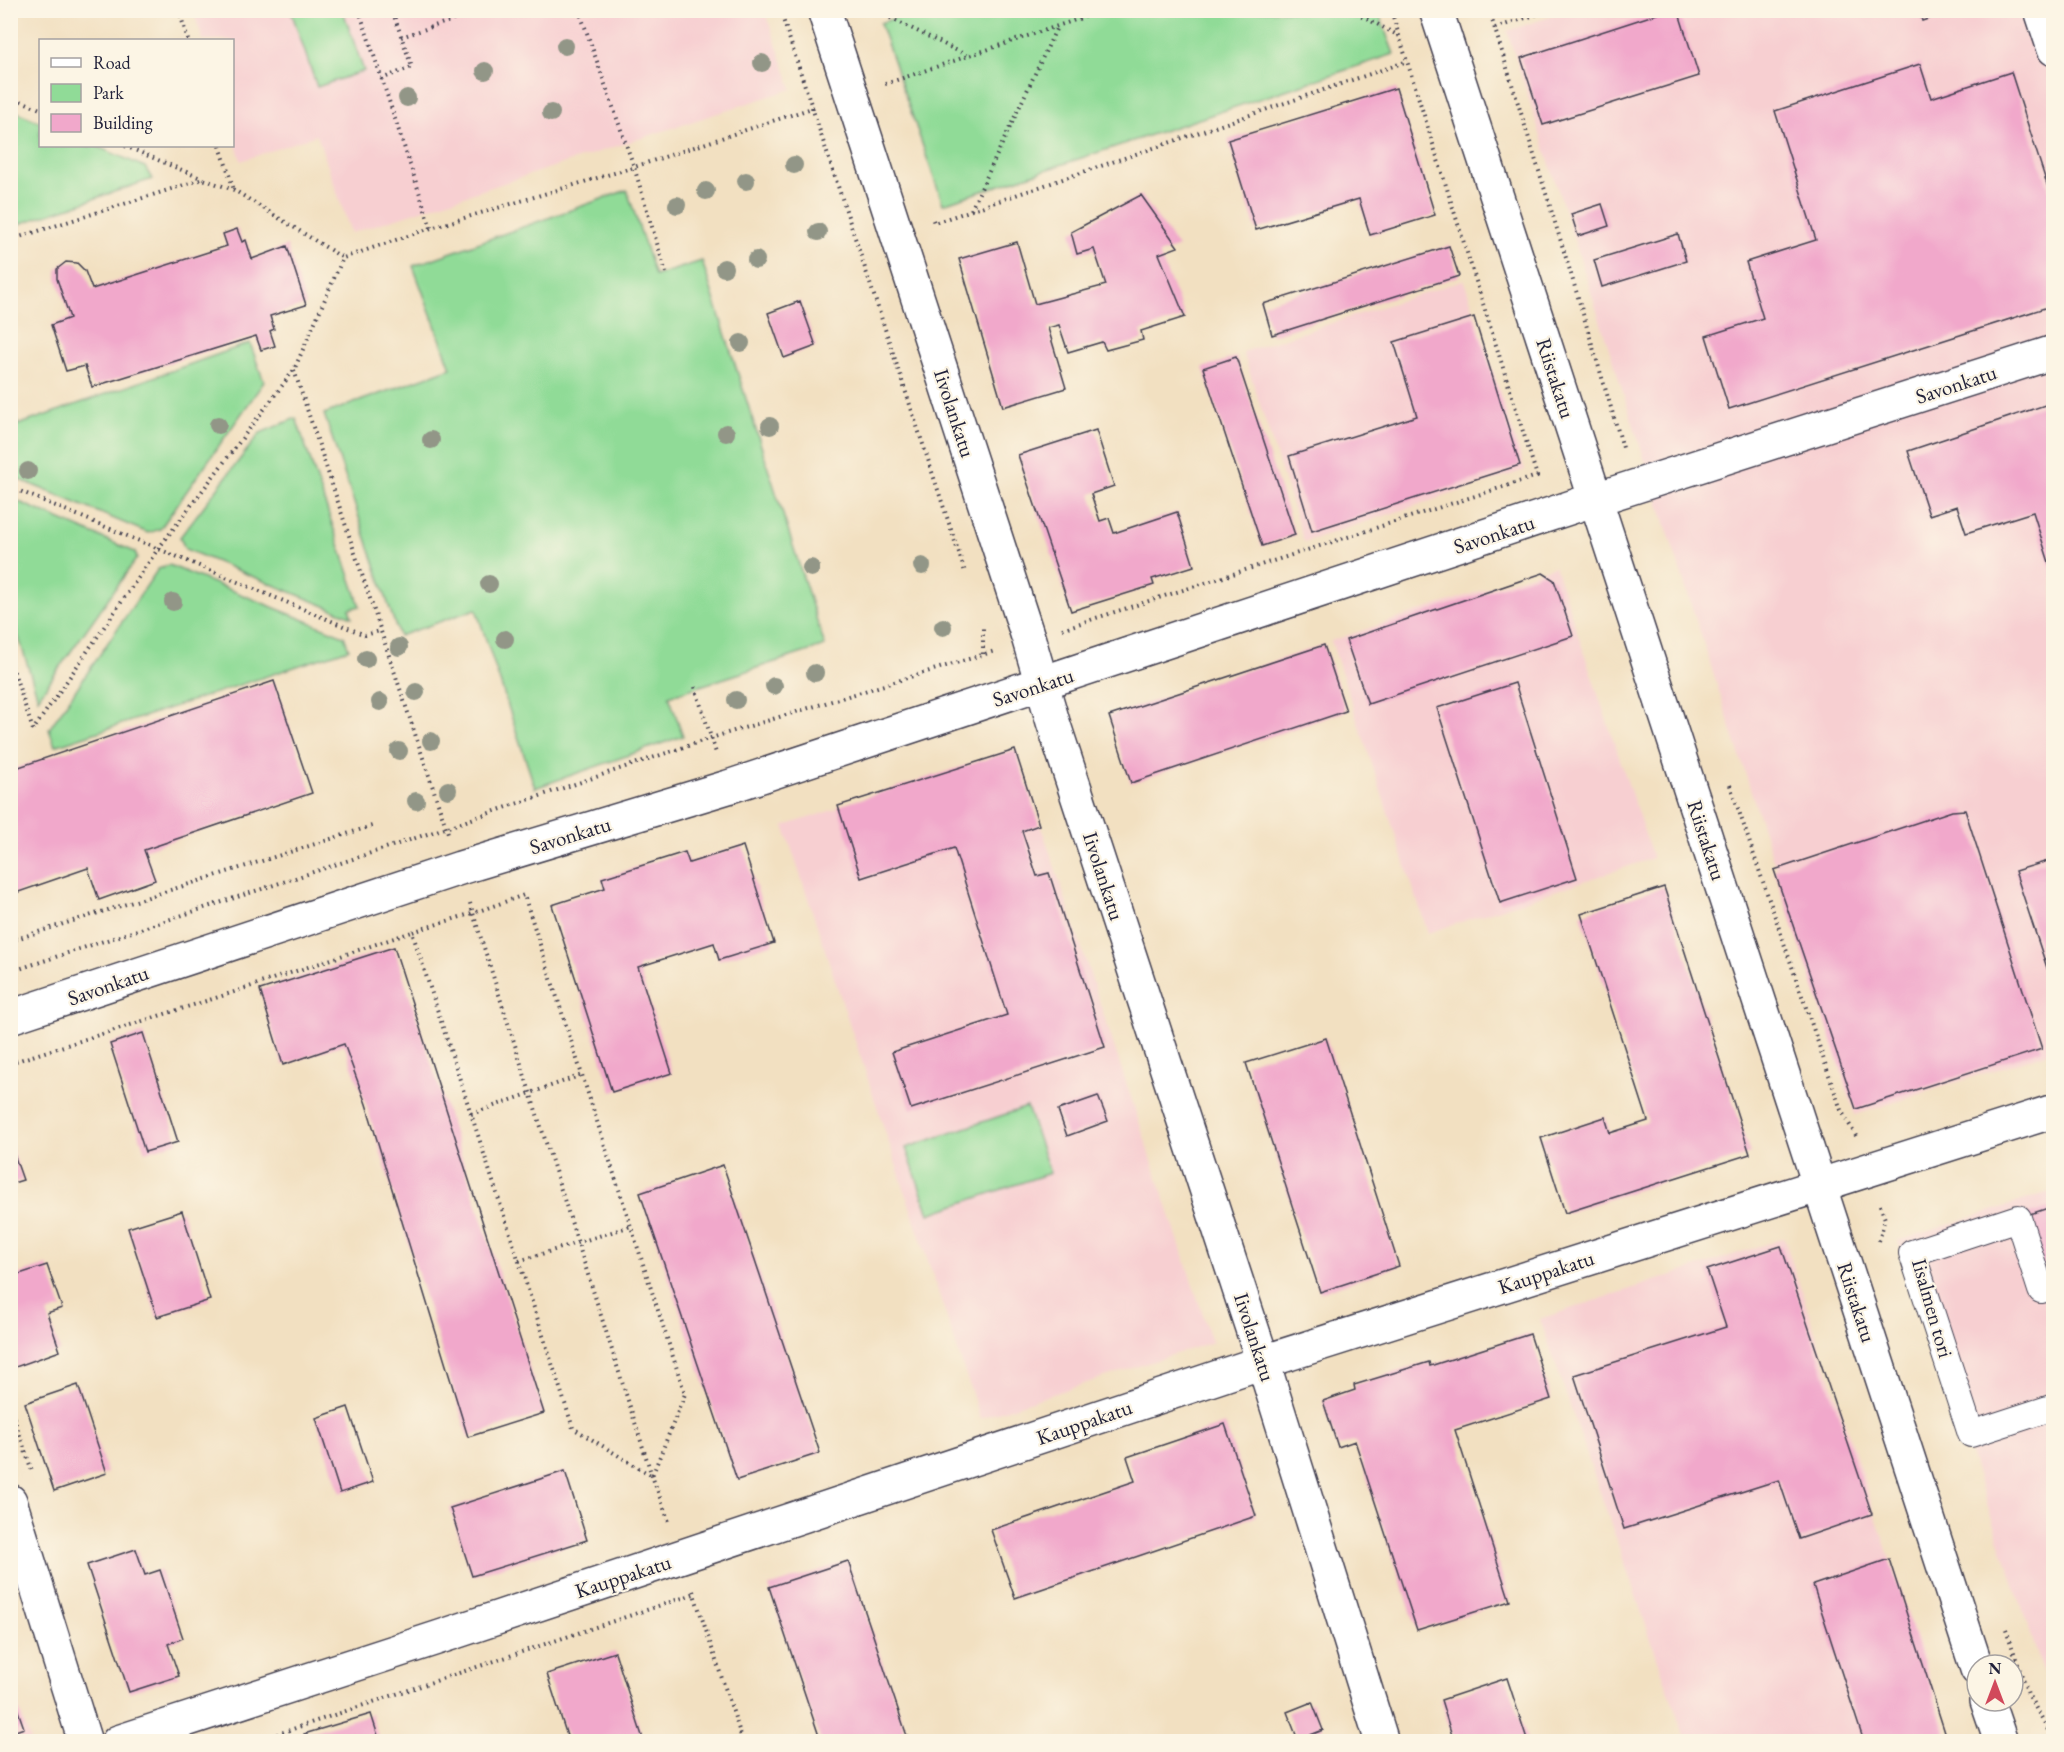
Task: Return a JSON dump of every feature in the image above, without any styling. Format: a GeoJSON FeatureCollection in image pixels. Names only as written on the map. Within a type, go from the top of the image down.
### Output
{"type":"FeatureCollection","features":[{"type":"Feature","properties":{"kind":"street","name":"Iivolankatu"},"geometry":{"type":"LineString","coordinates":[[824,10],[1263,1362],[1382,1742]]}},
{"type":"Feature","properties":{"kind":"street","name":"Riistakatu"},"geometry":{"type":"LineString","coordinates":[[1436,10],[1972,1653]]}},
{"type":"Feature","properties":{"kind":"street"},"geometry":{"type":"LineString","coordinates":[[2041,10],[2054,49]]}},
{"type":"Feature","properties":{"kind":"street","name":"Savonkatu"},"geometry":{"type":"LineString","coordinates":[[10,1017],[460,868],[728,787],[1596,499],[2054,352]]}},
{"type":"Feature","properties":{"kind":"street","name":"Kauppakatu"},"geometry":{"type":"LineString","coordinates":[[118,1742],[1263,1362],[2054,1111]]}},
{"type":"Feature","properties":{"kind":"street","name":"Iisalmen tori"},"geometry":{"type":"LineString","coordinates":[[2054,1286],[2041,1290],[2018,1218],[1912,1253],[1971,1434],[2054,1407]]}},
{"type":"Feature","properties":{"kind":"street"},"geometry":{"type":"LineString","coordinates":[[10,1501],[85,1742]]}},
{"type":"Feature","properties":{"kind":"street"},"geometry":{"type":"LineString","coordinates":[[1992,1713],[2001,1742]]}},
{"type":"Feature","properties":{"kind":"path"},"geometry":{"type":"LineString","coordinates":[[179,10],[188,39]]}},
{"type":"Feature","properties":{"kind":"path"},"geometry":{"type":"LineString","coordinates":[[359,10],[431,228]]}},
{"type":"Feature","properties":{"kind":"path"},"geometry":{"type":"LineString","coordinates":[[381,78],[412,67],[392,10]]}},
{"type":"Feature","properties":{"kind":"path"},"geometry":{"type":"LineString","coordinates":[[401,37],[483,10]]}},
{"type":"Feature","properties":{"kind":"path"},"geometry":{"type":"LineString","coordinates":[[579,10],[634,166],[666,273]]}},
{"type":"Feature","properties":{"kind":"path"},"geometry":{"type":"LineString","coordinates":[[780,10],[966,573]]}},
{"type":"Feature","properties":{"kind":"path"},"geometry":{"type":"LineString","coordinates":[[874,10],[968,56]]}},
{"type":"Feature","properties":{"kind":"path"},"geometry":{"type":"LineString","coordinates":[[889,82],[1105,10]]}},
{"type":"Feature","properties":{"kind":"path"},"geometry":{"type":"LineString","coordinates":[[1351,10],[1400,37]]}},
{"type":"Feature","properties":{"kind":"path"},"geometry":{"type":"LineString","coordinates":[[1056,631],[1536,476],[1391,10]]}},
{"type":"Feature","properties":{"kind":"path"},"geometry":{"type":"LineString","coordinates":[[1490,10],[1622,447],[1637,486]]}},
{"type":"Feature","properties":{"kind":"path"},"geometry":{"type":"LineString","coordinates":[[1495,28],[1550,10]]}},
{"type":"Feature","properties":{"kind":"path"},"geometry":{"type":"LineString","coordinates":[[971,210],[1057,27]]}},
{"type":"Feature","properties":{"kind":"path"},"geometry":{"type":"LineString","coordinates":[[931,212],[934,223],[1408,60]]}},
{"type":"Feature","properties":{"kind":"path"},"geometry":{"type":"LineString","coordinates":[[886,72],[892,93]]}},
{"type":"Feature","properties":{"kind":"path"},"geometry":{"type":"LineString","coordinates":[[10,96],[39,109]]}},
{"type":"Feature","properties":{"kind":"path"},"geometry":{"type":"LineString","coordinates":[[10,660],[33,730],[158,549],[294,370],[343,258],[813,107]]}},
{"type":"Feature","properties":{"kind":"path"},"geometry":{"type":"LineString","coordinates":[[127,147],[234,190],[343,258]]}},
{"type":"Feature","properties":{"kind":"path"},"geometry":{"type":"LineString","coordinates":[[220,147],[234,190]]}},
{"type":"Feature","properties":{"kind":"path"},"geometry":{"type":"LineString","coordinates":[[10,240],[203,179]]}},
{"type":"Feature","properties":{"kind":"path"},"geometry":{"type":"LineString","coordinates":[[294,370],[446,828]]}},
{"type":"Feature","properties":{"kind":"path"},"geometry":{"type":"LineString","coordinates":[[10,487],[365,635],[380,631]]}},
{"type":"Feature","properties":{"kind":"path"},"geometry":{"type":"LineString","coordinates":[[980,616],[984,627],[983,654]]}},
{"type":"Feature","properties":{"kind":"path"},"geometry":{"type":"LineString","coordinates":[[10,972],[711,738],[998,650]]}},
{"type":"Feature","properties":{"kind":"path"},"geometry":{"type":"LineString","coordinates":[[695,687],[711,738]]}},
{"type":"Feature","properties":{"kind":"path"},"geometry":{"type":"LineString","coordinates":[[1726,774],[1841,1110],[1854,1132],[1885,1219],[1877,1248]]}},
{"type":"Feature","properties":{"kind":"path"},"geometry":{"type":"LineString","coordinates":[[10,941],[375,825]]}},
{"type":"Feature","properties":{"kind":"path"},"geometry":{"type":"LineString","coordinates":[[460,868],[652,1476],[670,1526]]}},
{"type":"Feature","properties":{"kind":"path"},"geometry":{"type":"LineString","coordinates":[[10,1063],[225,995],[524,895],[685,1394],[652,1476]]}},
{"type":"Feature","properties":{"kind":"path"},"geometry":{"type":"LineString","coordinates":[[412,932],[573,1428],[652,1476]]}},
{"type":"Feature","properties":{"kind":"path"},"geometry":{"type":"LineString","coordinates":[[471,1114],[582,1075]]}},
{"type":"Feature","properties":{"kind":"path"},"geometry":{"type":"LineString","coordinates":[[519,1261],[631,1226]]}},
{"type":"Feature","properties":{"kind":"path"},"geometry":{"type":"LineString","coordinates":[[691,1587],[743,1742]]}},
{"type":"Feature","properties":{"kind":"path"},"geometry":{"type":"LineString","coordinates":[[254,1742],[694,1594]]}},
{"type":"Feature","properties":{"kind":"path"},"geometry":{"type":"LineString","coordinates":[[2005,1627],[2028,1694],[2054,1741]]}},
{"type":"Feature","properties":{"kind":"shaded area"},"geometry":{"type":"Polygon","coordinates":[[[1571,10],[2053,11],[2053,1051],[1855,1115],[1507,31],[1571,10]]]}},
{"type":"Feature","properties":{"kind":"shaded area"},"geometry":{"type":"Polygon","coordinates":[[[193,11],[765,11],[792,89],[351,233],[317,135],[241,161],[234,137],[234,39],[203,39],[193,11]]]}},
{"type":"Feature","properties":{"kind":"shaded area"},"geometry":{"type":"Polygon","coordinates":[[[1464,280],[1525,470],[1304,542],[1243,352],[1464,280]]]}},
{"type":"Feature","properties":{"kind":"shaded area"},"geometry":{"type":"Polygon","coordinates":[[[1555,566],[1653,858],[1428,933],[1331,641],[1555,566]]]}},
{"type":"Feature","properties":{"kind":"shaded area"},"geometry":{"type":"Polygon","coordinates":[[[1016,750],[1212,1342],[980,1418],[784,826],[1016,750]]]}},
{"type":"Feature","properties":{"kind":"shaded area"},"geometry":{"type":"Polygon","coordinates":[[[2053,1191],[2053,1700],[1898,1241],[2053,1191]]]}},
{"type":"Feature","properties":{"kind":"shaded area"},"geometry":{"type":"Polygon","coordinates":[[[1784,1238],[1950,1741],[1686,1741],[1540,1319],[1784,1238]]]}},
{"type":"Feature","properties":{"kind":"shaded area"},"geometry":{"type":"Polygon","coordinates":[[[11,1686],[31,1741],[11,1741],[11,1686]]]}},
{"type":"Feature","properties":{"kind":"green space"},"geometry":{"type":"Polygon","coordinates":[[[918,10],[1378,11],[1394,54],[943,204],[880,23],[918,10]]]}},
{"type":"Feature","properties":{"kind":"green space"},"geometry":{"type":"Polygon","coordinates":[[[291,11],[343,11],[364,71],[317,87],[291,11]]]}},
{"type":"Feature","properties":{"kind":"green space"},"geometry":{"type":"Polygon","coordinates":[[[10,109],[39,122],[39,147],[98,147],[145,167],[152,179],[11,227],[10,109]]]}},
{"type":"Feature","properties":{"kind":"green space"},"geometry":{"type":"Polygon","coordinates":[[[627,190],[655,276],[702,261],[825,646],[669,696],[683,736],[535,788],[476,609],[399,636],[324,414],[451,368],[413,266],[627,190]]]}},
{"type":"Feature","properties":{"kind":"green space"},"geometry":{"type":"Polygon","coordinates":[[[250,343],[264,382],[160,529],[148,533],[11,476],[11,404],[18,425],[250,343]]]}},
{"type":"Feature","properties":{"kind":"green space"},"geometry":{"type":"Polygon","coordinates":[[[296,418],[360,606],[349,609],[352,617],[185,549],[180,537],[260,433],[296,418]]]}},
{"type":"Feature","properties":{"kind":"green space"},"geometry":{"type":"Polygon","coordinates":[[[10,498],[135,552],[137,558],[38,698],[11,613],[10,498]]]}},
{"type":"Feature","properties":{"kind":"green space"},"geometry":{"type":"Polygon","coordinates":[[[169,565],[344,636],[349,649],[55,746],[49,729],[158,569],[169,565]]]}},
{"type":"Feature","properties":{"kind":"green space"},"geometry":{"type":"Polygon","coordinates":[[[1027,1107],[1050,1173],[929,1214],[906,1148],[1027,1107]]]}},
{"type":"Feature","properties":{"kind":"building"},"geometry":{"type":"Polygon","coordinates":[[[1669,10],[1678,10],[1699,76],[1543,125],[1521,58],[1669,10]]]}},
{"type":"Feature","properties":{"kind":"building"},"geometry":{"type":"Polygon","coordinates":[[[1919,10],[1952,10],[1953,11],[1922,21],[1919,10]]]}},
{"type":"Feature","properties":{"kind":"building"},"geometry":{"type":"Polygon","coordinates":[[[1920,64],[1931,98],[2011,72],[2054,206],[2054,305],[1729,409],[1706,336],[1763,318],[1746,262],[1816,240],[1775,111],[1920,64]]]}},
{"type":"Feature","properties":{"kind":"building"},"geometry":{"type":"Polygon","coordinates":[[[1396,88],[1435,215],[1370,235],[1359,199],[1256,230],[1228,140],[1396,88]]]}},
{"type":"Feature","properties":{"kind":"building"},"geometry":{"type":"Polygon","coordinates":[[[1141,195],[1178,247],[1159,254],[1185,317],[1141,331],[1143,340],[1106,350],[1102,342],[1068,352],[1059,325],[1048,328],[1066,388],[1003,407],[959,259],[1017,242],[1035,304],[1106,285],[1094,249],[1077,254],[1071,232],[1141,195]]]}},
{"type":"Feature","properties":{"kind":"building"},"geometry":{"type":"Polygon","coordinates":[[[1602,204],[1609,226],[1578,236],[1571,214],[1602,204]]]}},
{"type":"Feature","properties":{"kind":"building"},"geometry":{"type":"Polygon","coordinates":[[[237,229],[242,242],[246,240],[252,259],[287,246],[306,305],[270,316],[274,329],[270,331],[275,346],[261,350],[256,336],[92,387],[85,366],[66,371],[51,325],[70,318],[57,279],[57,269],[66,262],[77,263],[85,271],[92,289],[227,246],[223,234],[237,229]]]}},
{"type":"Feature","properties":{"kind":"building"},"geometry":{"type":"Polygon","coordinates":[[[1678,234],[1686,261],[1602,287],[1594,260],[1678,234]]]}},
{"type":"Feature","properties":{"kind":"building"},"geometry":{"type":"Polygon","coordinates":[[[1449,246],[1459,276],[1272,335],[1263,304],[1449,246]]]}},
{"type":"Feature","properties":{"kind":"building"},"geometry":{"type":"Polygon","coordinates":[[[800,301],[816,346],[784,358],[768,313],[800,301]]]}},
{"type":"Feature","properties":{"kind":"building"},"geometry":{"type":"Polygon","coordinates":[[[1474,317],[1520,465],[1312,531],[1289,456],[1417,416],[1394,342],[1474,317]]]}},
{"type":"Feature","properties":{"kind":"building"},"geometry":{"type":"Polygon","coordinates":[[[1236,357],[1295,535],[1262,546],[1203,368],[1236,357]]]}},
{"type":"Feature","properties":{"kind":"building"},"geometry":{"type":"Polygon","coordinates":[[[2054,402],[2053,575],[2033,512],[1966,533],[1957,506],[1929,515],[1908,451],[2054,402]]]}},
{"type":"Feature","properties":{"kind":"building"},"geometry":{"type":"Polygon","coordinates":[[[1096,430],[1114,486],[1091,494],[1100,521],[1109,518],[1114,533],[1177,512],[1194,566],[1152,579],[1154,585],[1071,611],[1018,455],[1096,430]]]}},
{"type":"Feature","properties":{"kind":"building"},"geometry":{"type":"Polygon","coordinates":[[[1543,573],[1554,580],[1573,636],[1368,704],[1346,640],[1543,573]]]}},
{"type":"Feature","properties":{"kind":"building"},"geometry":{"type":"Polygon","coordinates":[[[1324,645],[1346,711],[1131,783],[1109,716],[1324,645]]]}},
{"type":"Feature","properties":{"kind":"building"},"geometry":{"type":"Polygon","coordinates":[[[274,681],[312,793],[144,850],[155,880],[99,900],[88,868],[10,895],[10,770],[274,681]]]}},
{"type":"Feature","properties":{"kind":"building"},"geometry":{"type":"Polygon","coordinates":[[[1515,683],[1577,878],[1500,903],[1437,708],[1515,683]]]}},
{"type":"Feature","properties":{"kind":"building"},"geometry":{"type":"Polygon","coordinates":[[[1015,750],[1039,825],[1022,831],[1037,876],[1049,873],[1105,1047],[911,1109],[892,1052],[1007,1015],[954,848],[861,878],[838,806],[1015,750]]]}},
{"type":"Feature","properties":{"kind":"building"},"geometry":{"type":"Polygon","coordinates":[[[1965,810],[2042,1049],[1856,1109],[1774,870],[1952,811],[1965,810]]]}},
{"type":"Feature","properties":{"kind":"building"},"geometry":{"type":"Polygon","coordinates":[[[743,846],[774,943],[719,960],[714,943],[638,967],[672,1073],[612,1092],[552,905],[605,888],[602,878],[685,852],[689,863],[743,846]]]}},
{"type":"Feature","properties":{"kind":"building"},"geometry":{"type":"Polygon","coordinates":[[[2054,859],[2054,986],[2053,986],[2015,871],[2054,859]]]}},
{"type":"Feature","properties":{"kind":"building"},"geometry":{"type":"Polygon","coordinates":[[[1664,887],[1750,1154],[1565,1213],[1541,1138],[1605,1117],[1610,1133],[1648,1121],[1581,914],[1664,887]]]}},
{"type":"Feature","properties":{"kind":"building"},"geometry":{"type":"Polygon","coordinates":[[[394,947],[544,1413],[468,1437],[366,1104],[344,1044],[283,1065],[260,990],[394,947]]]}},
{"type":"Feature","properties":{"kind":"building"},"geometry":{"type":"Polygon","coordinates":[[[143,1033],[178,1142],[145,1152],[110,1044],[143,1033]]]}},
{"type":"Feature","properties":{"kind":"building"},"geometry":{"type":"Polygon","coordinates":[[[1326,1038],[1399,1266],[1320,1292],[1246,1063],[1326,1038]]]}},
{"type":"Feature","properties":{"kind":"building"},"geometry":{"type":"Polygon","coordinates":[[[1098,1096],[1108,1121],[1067,1136],[1058,1110],[1098,1096]]]}},
{"type":"Feature","properties":{"kind":"building"},"geometry":{"type":"Polygon","coordinates":[[[10,1143],[23,1180],[10,1184],[10,1143]]]}},
{"type":"Feature","properties":{"kind":"building"},"geometry":{"type":"Polygon","coordinates":[[[723,1165],[820,1453],[737,1480],[640,1193],[723,1165]]]}},
{"type":"Feature","properties":{"kind":"building"},"geometry":{"type":"Polygon","coordinates":[[[2054,1206],[2054,1286],[2018,1218],[2054,1206]]]}},
{"type":"Feature","properties":{"kind":"building"},"geometry":{"type":"Polygon","coordinates":[[[182,1211],[210,1300],[157,1317],[128,1228],[182,1211]]]}},
{"type":"Feature","properties":{"kind":"building"},"geometry":{"type":"Polygon","coordinates":[[[1781,1246],[1872,1514],[1799,1539],[1779,1480],[1624,1529],[1574,1375],[1726,1327],[1707,1270],[1781,1246]]]}},
{"type":"Feature","properties":{"kind":"building"},"geometry":{"type":"Polygon","coordinates":[[[47,1265],[62,1308],[47,1313],[60,1351],[10,1369],[10,1277],[47,1265]]]}},
{"type":"Feature","properties":{"kind":"building"},"geometry":{"type":"Polygon","coordinates":[[[1530,1334],[1551,1399],[1455,1430],[1510,1601],[1417,1630],[1355,1441],[1338,1447],[1323,1401],[1355,1390],[1354,1385],[1429,1362],[1430,1366],[1530,1334]]]}},
{"type":"Feature","properties":{"kind":"building"},"geometry":{"type":"Polygon","coordinates":[[[78,1385],[107,1473],[54,1491],[25,1403],[78,1385]]]}},
{"type":"Feature","properties":{"kind":"building"},"geometry":{"type":"Polygon","coordinates":[[[348,1407],[373,1482],[340,1493],[316,1418],[348,1407]]]}},
{"type":"Feature","properties":{"kind":"building"},"geometry":{"type":"Polygon","coordinates":[[[1225,1424],[1256,1516],[1015,1598],[991,1530],[1135,1481],[1127,1457],[1225,1424]]]}},
{"type":"Feature","properties":{"kind":"building"},"geometry":{"type":"Polygon","coordinates":[[[565,1471],[587,1540],[472,1576],[450,1508],[565,1471]]]}},
{"type":"Feature","properties":{"kind":"building"},"geometry":{"type":"Polygon","coordinates":[[[136,1549],[145,1575],[160,1570],[183,1638],[168,1644],[179,1676],[129,1692],[87,1565],[136,1549]]]}},
{"type":"Feature","properties":{"kind":"building"},"geometry":{"type":"Polygon","coordinates":[[[1889,1559],[1948,1742],[1864,1742],[1813,1585],[1889,1559]]]}},
{"type":"Feature","properties":{"kind":"building"},"geometry":{"type":"Polygon","coordinates":[[[848,1561],[909,1742],[821,1742],[769,1587],[848,1561]]]}},
{"type":"Feature","properties":{"kind":"building"},"geometry":{"type":"Polygon","coordinates":[[[615,1652],[644,1742],[569,1742],[547,1674],[615,1652]]]}},
{"type":"Feature","properties":{"kind":"building"},"geometry":{"type":"Polygon","coordinates":[[[1507,1678],[1528,1742],[1454,1742],[1441,1700],[1507,1678]]]}},
{"type":"Feature","properties":{"kind":"building"},"geometry":{"type":"Polygon","coordinates":[[[10,1688],[24,1728],[10,1733],[10,1688]]]}},
{"type":"Feature","properties":{"kind":"building"},"geometry":{"type":"Polygon","coordinates":[[[1312,1702],[1323,1730],[1298,1740],[1287,1712],[1312,1702]]]}},
{"type":"Feature","properties":{"kind":"building"},"geometry":{"type":"Polygon","coordinates":[[[371,1714],[380,1742],[307,1742],[304,1734],[371,1714]]]}}]}
